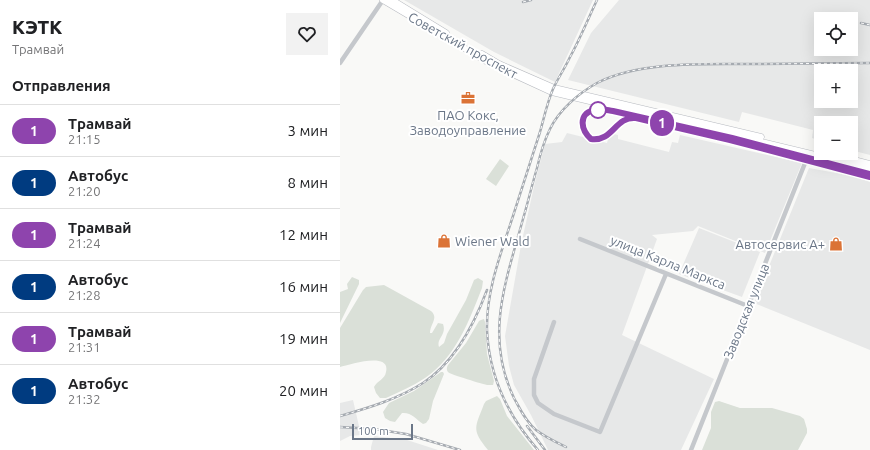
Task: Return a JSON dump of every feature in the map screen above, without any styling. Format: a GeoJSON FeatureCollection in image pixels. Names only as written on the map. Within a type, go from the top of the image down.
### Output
{"type":"FeatureCollection","features":[{"type":"Feature","properties":{"kind":"main road","name":"Советский проспект"},"geometry":{"type":"LineString","coordinates":[[383,0],[491,64],[552,92],[814,151]]}},
{"type":"Feature","properties":{"kind":"main road","name":"Советский проспект"},"geometry":{"type":"LineString","coordinates":[[392,0],[499,64],[554,88],[809,151],[870,168]]}},
{"type":"Feature","properties":{"kind":"main road"},"geometry":{"type":"LineString","coordinates":[[854,160],[870,164]]}},
{"type":"Feature","properties":{"kind":"street"},"geometry":{"type":"LineString","coordinates":[[340,63],[383,0]]}},
{"type":"Feature","properties":{"kind":"street","name":"Заводская улица"},"geometry":{"type":"LineString","coordinates":[[691,450],[809,151]]}},
{"type":"Feature","properties":{"kind":"street","name":"улица Карла Маркса"},"geometry":{"type":"LineString","coordinates":[[580,239],[748,306]]}},
{"type":"Feature","properties":{"kind":"street"},"geometry":{"type":"LineString","coordinates":[[554,322],[534,379],[534,395],[538,403],[554,414],[600,432],[666,274]]}},
{"type":"Feature","properties":{"kind":"shaded area"},"geometry":{"type":"Polygon","coordinates":[[[404,0],[593,0],[555,82],[494,52],[404,0]]]}},
{"type":"Feature","properties":{"kind":"shaded area"},"geometry":{"type":"Polygon","coordinates":[[[619,0],[870,0],[870,155],[858,152],[858,116],[814,116],[814,139],[812,138],[813,130],[742,112],[739,122],[568,80],[591,33],[619,0]]]}},
{"type":"Feature","properties":{"kind":"shaded area"},"geometry":{"type":"Polygon","coordinates":[[[567,133],[607,143],[610,133],[618,135],[618,139],[669,152],[672,142],[678,143],[680,135],[802,163],[765,253],[698,226],[693,231],[652,235],[657,239],[622,335],[714,379],[681,450],[548,450],[514,385],[509,366],[505,336],[521,245],[545,144],[562,142],[567,133]]]}},
{"type":"Feature","properties":{"kind":"shaded area"},"geometry":{"type":"Polygon","coordinates":[[[500,159],[509,166],[496,186],[486,179],[500,159]]]}},
{"type":"Feature","properties":{"kind":"shaded area"},"geometry":{"type":"Polygon","coordinates":[[[809,168],[853,176],[870,182],[870,350],[754,303],[809,168]]]}},
{"type":"Feature","properties":{"kind":"shaded area"},"geometry":{"type":"Polygon","coordinates":[[[699,228],[760,252],[742,297],[679,274],[699,228]]]}},
{"type":"Feature","properties":{"kind":"shaded area"},"geometry":{"type":"Polygon","coordinates":[[[352,277],[359,280],[359,284],[340,323],[340,292],[348,289],[347,284],[352,277]]]}},
{"type":"Feature","properties":{"kind":"shaded area"},"geometry":{"type":"Polygon","coordinates":[[[478,278],[483,281],[482,288],[460,338],[445,360],[425,378],[386,398],[380,398],[374,387],[383,378],[386,372],[386,366],[382,362],[368,361],[340,367],[340,328],[366,287],[384,285],[431,311],[434,319],[430,333],[432,333],[438,323],[443,324],[444,328],[438,344],[439,347],[444,343],[447,334],[466,300],[474,280],[478,278]]]}},
{"type":"Feature","properties":{"kind":"shaded area"},"geometry":{"type":"Polygon","coordinates":[[[484,319],[487,354],[494,381],[493,385],[485,385],[460,377],[448,372],[447,369],[448,365],[466,343],[479,321],[484,319]]]}},
{"type":"Feature","properties":{"kind":"shaded area"},"geometry":{"type":"Polygon","coordinates":[[[441,372],[444,374],[433,401],[429,419],[426,423],[423,424],[413,416],[405,413],[402,413],[395,422],[385,418],[383,412],[389,403],[414,391],[441,372]]]}},
{"type":"Feature","properties":{"kind":"shaded area"},"geometry":{"type":"Polygon","coordinates":[[[497,396],[500,399],[507,416],[534,450],[488,450],[483,443],[477,433],[477,424],[486,401],[497,396]]]}},
{"type":"Feature","properties":{"kind":"shaded area"},"geometry":{"type":"Polygon","coordinates":[[[353,400],[361,435],[350,436],[340,441],[340,403],[353,400]]]}},
{"type":"Feature","properties":{"kind":"shaded area"},"geometry":{"type":"Polygon","coordinates":[[[719,401],[740,408],[772,408],[800,416],[804,419],[807,433],[798,450],[702,450],[711,428],[711,412],[715,402],[719,401]]]}},
{"type":"Feature","properties":{"kind":"shaded area"},"geometry":{"type":"Polygon","coordinates":[[[374,436],[407,440],[438,450],[371,450],[374,436]]]}},
{"type":"Feature","properties":{"kind":"tram line","name":"1"},"geometry":{"type":"LineString","coordinates":[[870,174],[659,120],[613,111],[593,110],[584,118],[583,122],[584,132],[591,139],[601,139],[621,121],[631,117],[730,140],[870,177]]}},
{"type":"Feature","properties":{"kind":"tram line"},"geometry":{"type":"LineString","coordinates":[[870,174],[659,120],[610,110],[589,112],[584,118],[583,129],[591,139],[604,137],[623,121],[630,118],[637,118],[730,140],[870,177]]}},
{"type":"Feature","properties":{"kind":"railway"},"geometry":{"type":"LineString","coordinates":[[523,2],[531,0]]}},
{"type":"Feature","properties":{"kind":"railway"},"geometry":{"type":"LineString","coordinates":[[538,450],[527,437],[509,409],[496,379],[489,347],[487,315],[495,272],[540,132],[547,105],[555,85],[597,0]]}},
{"type":"Feature","properties":{"kind":"railway"},"geometry":{"type":"LineString","coordinates":[[861,23],[870,25]]}},
{"type":"Feature","properties":{"kind":"railway"},"geometry":{"type":"LineString","coordinates":[[566,447],[536,430],[521,411],[505,375],[500,353],[499,330],[501,308],[510,264],[539,158],[548,134],[559,115],[577,97],[597,83],[614,76],[652,67],[693,64],[870,63]]}},
{"type":"Feature","properties":{"kind":"railway"},"geometry":{"type":"LineString","coordinates":[[340,416],[372,406],[413,389],[445,365],[462,342],[476,316],[487,290]]}},
{"type":"Feature","properties":{"kind":"railway"},"geometry":{"type":"LineString","coordinates":[[527,426],[545,450]]}},
{"type":"Feature","properties":{"kind":"railway"},"geometry":{"type":"LineString","coordinates":[[340,427],[374,429],[406,434],[460,450]]}},
{"type":"Feature","properties":{"kind":"place","name":"ПАО Кокс, Заводоуправление"},"geometry":{"type":"Point","coordinates":[468,98]}},
{"type":"Feature","properties":{"kind":"place","name":"Wiener Wald"},"geometry":{"type":"Point","coordinates":[444,241]}},
{"type":"Feature","properties":{"kind":"place","name":"Автосервис А+"},"geometry":{"type":"Point","coordinates":[836,244]}}]}
